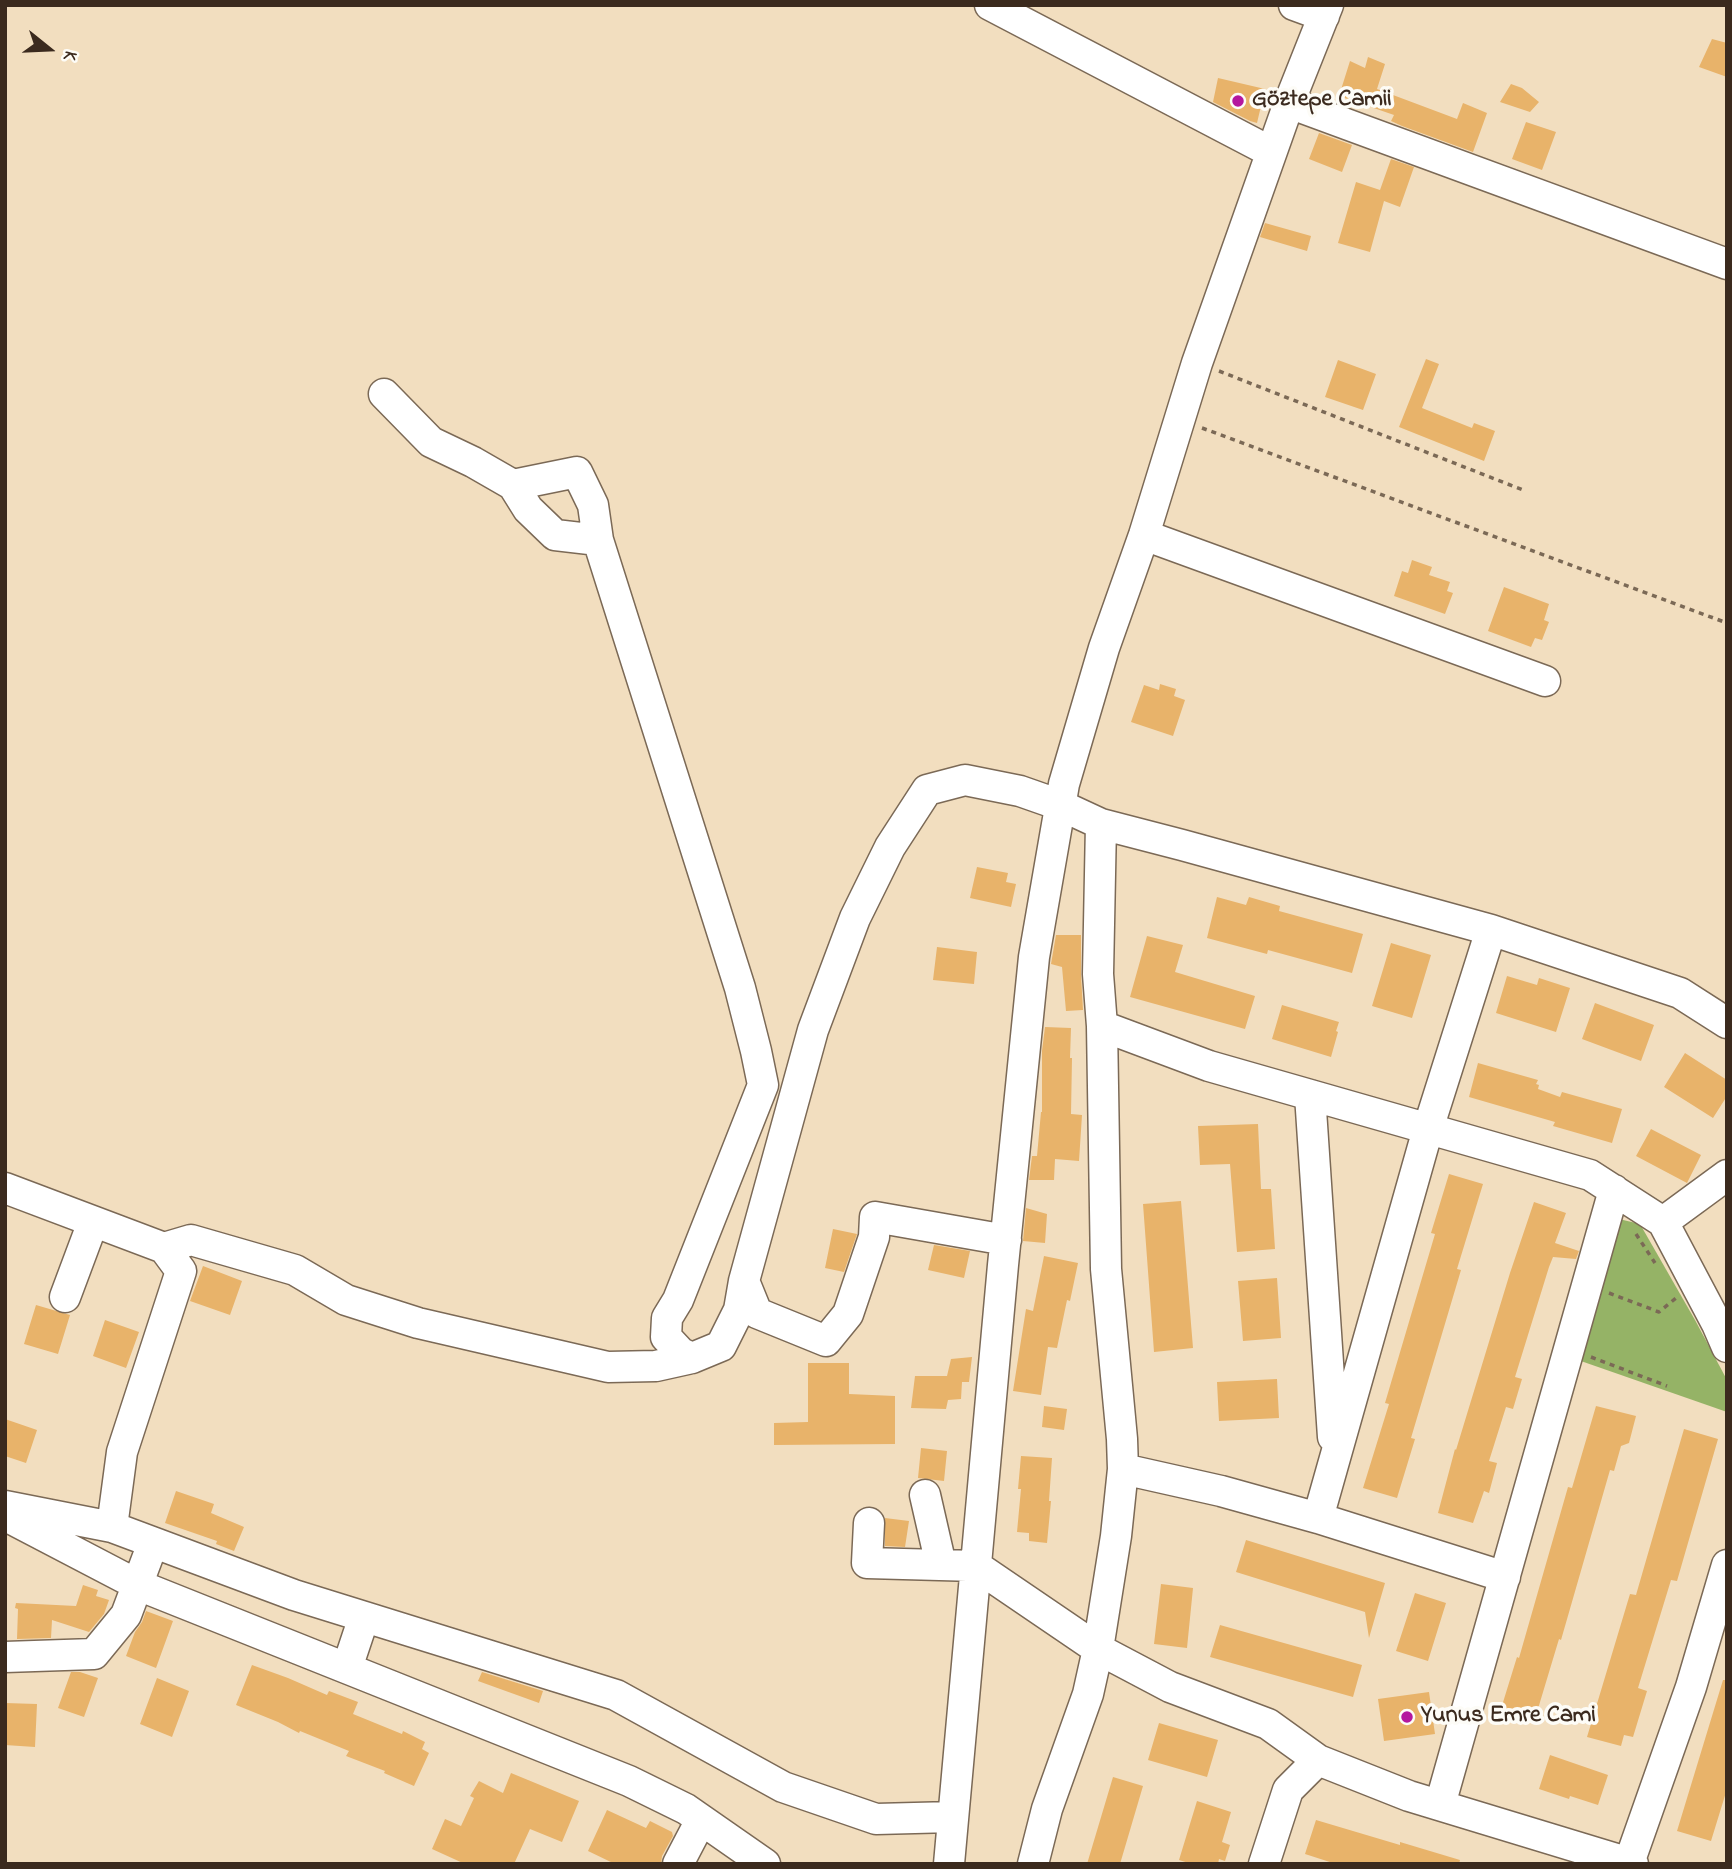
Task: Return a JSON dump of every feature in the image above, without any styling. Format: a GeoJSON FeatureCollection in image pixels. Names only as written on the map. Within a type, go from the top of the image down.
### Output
{"type":"FeatureCollection","features":[{"type":"Feature","properties":{"kind":"street"},"geometry":{"type":"LineString","coordinates":[[990,5],[1271,152]]}},
{"type":"Feature","properties":{"kind":"street"},"geometry":{"type":"LineString","coordinates":[[949,1864],[1034,957],[1060,805],[1104,648],[1144,535],[1197,363],[1271,152],[1326,11],[1294,5]]}},
{"type":"Feature","properties":{"kind":"street"},"geometry":{"type":"LineString","coordinates":[[1289,103],[1727,264]]}},
{"type":"Feature","properties":{"kind":"street"},"geometry":{"type":"LineString","coordinates":[[384,394],[431,442],[473,461],[513,485],[528,509],[555,536],[598,540]]}},
{"type":"Feature","properties":{"kind":"street"},"geometry":{"type":"LineString","coordinates":[[513,485],[577,472],[593,505],[598,540],[740,988],[756,1051],[762,1085],[678,1300],[667,1318],[666,1337],[681,1353],[692,1358]]}},
{"type":"Feature","properties":{"kind":"street"},"geometry":{"type":"LineString","coordinates":[[1144,535],[1545,681]]}},
{"type":"Feature","properties":{"kind":"street"},"geometry":{"type":"LineString","coordinates":[[164,1248],[191,1240],[295,1270],[346,1300],[418,1323],[608,1367],[656,1366],[692,1358],[722,1346],[739,1310],[744,1281],[813,1030],[855,918],[890,847],[927,790],[965,780],[1020,791],[1060,805],[1101,824],[1491,930],[1680,993],[1727,1023]]}},
{"type":"Feature","properties":{"kind":"street"},"geometry":{"type":"LineString","coordinates":[[1034,1864],[1047,1809],[1088,1694],[1116,1536],[1123,1469],[1106,1269],[1102,1026],[1098,974],[1101,824]]}},
{"type":"Feature","properties":{"kind":"street"},"geometry":{"type":"LineString","coordinates":[[1318,1518],[1428,1129],[1491,930]]}},
{"type":"Feature","properties":{"kind":"street"},"geometry":{"type":"LineString","coordinates":[[1102,1026],[1209,1066],[1590,1175],[1663,1222],[1727,1347]]}},
{"type":"Feature","properties":{"kind":"street"},"geometry":{"type":"LineString","coordinates":[[1310,1095],[1334,1459]]}},
{"type":"Feature","properties":{"kind":"street"},"geometry":{"type":"LineString","coordinates":[[1663,1222],[1727,1175]]}},
{"type":"Feature","properties":{"kind":"street"},"geometry":{"type":"LineString","coordinates":[[5,1188],[164,1248],[181,1271],[122,1452],[112,1527]]}},
{"type":"Feature","properties":{"kind":"street"},"geometry":{"type":"LineString","coordinates":[[1440,1805],[1614,1190]]}},
{"type":"Feature","properties":{"kind":"street"},"geometry":{"type":"LineString","coordinates":[[744,1281],[757,1313],[826,1341],[848,1314],[874,1237],[874,1217],[1006,1240]]}},
{"type":"Feature","properties":{"kind":"street"},"geometry":{"type":"LineString","coordinates":[[65,1297],[93,1222]]}},
{"type":"Feature","properties":{"kind":"street"},"geometry":{"type":"LineString","coordinates":[[1123,1469],[1221,1491],[1318,1518],[1505,1577]]}},
{"type":"Feature","properties":{"kind":"street"},"geometry":{"type":"LineString","coordinates":[[925,1495],[941,1565]]}},
{"type":"Feature","properties":{"kind":"street"},"geometry":{"type":"LineString","coordinates":[[5,1506],[112,1527],[294,1595],[616,1695],[783,1787],[876,1819],[953,1816]]}},
{"type":"Feature","properties":{"kind":"street"},"geometry":{"type":"LineString","coordinates":[[5,1516],[138,1585],[629,1781],[686,1809],[765,1864]]}},
{"type":"Feature","properties":{"kind":"street"},"geometry":{"type":"LineString","coordinates":[[869,1523],[867,1563],[976,1566],[1098,1649],[1170,1687],[1268,1724],[1318,1760],[1409,1796],[1631,1863],[1691,1686],[1727,1565]]}},
{"type":"Feature","properties":{"kind":"street"},"geometry":{"type":"LineString","coordinates":[[5,1657],[94,1654],[126,1615],[153,1542]]}},
{"type":"Feature","properties":{"kind":"street"},"geometry":{"type":"LineString","coordinates":[[347,1668],[364,1617]]}},
{"type":"Feature","properties":{"kind":"street"},"geometry":{"type":"LineString","coordinates":[[1264,1864],[1288,1790],[1318,1760]]}},
{"type":"Feature","properties":{"kind":"street"},"geometry":{"type":"LineString","coordinates":[[678,1864],[701,1820]]}},
{"type":"Feature","properties":{"kind":"path"},"geometry":{"type":"LineString","coordinates":[[1197,363],[1523,490]]}},
{"type":"Feature","properties":{"kind":"path"},"geometry":{"type":"LineString","coordinates":[[1180,420],[1727,624]]}},
{"type":"Feature","properties":{"kind":"path"},"geometry":{"type":"LineString","coordinates":[[1634,1231],[1656,1264]]}},
{"type":"Feature","properties":{"kind":"path"},"geometry":{"type":"LineString","coordinates":[[1604,1291],[1659,1312],[1677,1297]]}},
{"type":"Feature","properties":{"kind":"path"},"geometry":{"type":"LineString","coordinates":[[1586,1355],[1667,1385]]}},
{"type":"Feature","properties":{"kind":"green space"},"geometry":{"type":"Polygon","coordinates":[[[1619,1219],[1640,1224],[1695,1320],[1727,1380],[1727,1412],[1578,1360],[1619,1219]]]}},
{"type":"Feature","properties":{"kind":"building"},"geometry":{"type":"Polygon","coordinates":[[[1712,39],[1727,43],[1727,77],[1699,67],[1712,39]]]}},
{"type":"Feature","properties":{"kind":"building"},"geometry":{"type":"Polygon","coordinates":[[[1368,57],[1385,64],[1377,89],[1457,119],[1463,103],[1487,113],[1473,152],[1391,121],[1394,115],[1339,96],[1350,61],[1365,68],[1368,57]]]}},
{"type":"Feature","properties":{"kind":"building","name":"Göztepe Camii"},"geometry":{"type":"Polygon","coordinates":[[[1218,78],[1265,89],[1257,123],[1213,102],[1218,78]]]}},
{"type":"Feature","properties":{"kind":"building"},"geometry":{"type":"Polygon","coordinates":[[[1511,84],[1522,88],[1539,102],[1530,112],[1500,102],[1511,84]]]}},
{"type":"Feature","properties":{"kind":"building"},"geometry":{"type":"Polygon","coordinates":[[[1526,122],[1556,132],[1542,170],[1512,159],[1526,122]]]}},
{"type":"Feature","properties":{"kind":"building"},"geometry":{"type":"Polygon","coordinates":[[[1319,133],[1352,145],[1342,172],[1309,159],[1319,133]]]}},
{"type":"Feature","properties":{"kind":"building"},"geometry":{"type":"Polygon","coordinates":[[[1391,159],[1414,167],[1400,207],[1384,201],[1370,252],[1338,243],[1356,182],[1380,190],[1391,159]]]}},
{"type":"Feature","properties":{"kind":"building"},"geometry":{"type":"Polygon","coordinates":[[[1265,223],[1311,236],[1307,251],[1260,237],[1265,223]]]}},
{"type":"Feature","properties":{"kind":"building"},"geometry":{"type":"Polygon","coordinates":[[[1426,359],[1439,364],[1422,408],[1472,428],[1474,423],[1495,431],[1484,461],[1399,427],[1426,359]]]}},
{"type":"Feature","properties":{"kind":"building"},"geometry":{"type":"Polygon","coordinates":[[[1338,360],[1376,374],[1363,410],[1325,397],[1338,360]]]}},
{"type":"Feature","properties":{"kind":"building"},"geometry":{"type":"Polygon","coordinates":[[[1412,560],[1432,567],[1429,575],[1450,582],[1447,591],[1453,593],[1445,614],[1394,596],[1402,571],[1408,573],[1412,560]]]}},
{"type":"Feature","properties":{"kind":"building"},"geometry":{"type":"Polygon","coordinates":[[[1504,587],[1549,604],[1544,620],[1549,622],[1542,640],[1535,638],[1531,647],[1488,631],[1504,587]]]}},
{"type":"Feature","properties":{"kind":"building"},"geometry":{"type":"Polygon","coordinates":[[[1160,684],[1176,689],[1174,696],[1185,700],[1173,736],[1131,722],[1144,685],[1159,690],[1160,684]]]}},
{"type":"Feature","properties":{"kind":"building"},"geometry":{"type":"Polygon","coordinates":[[[977,867],[1008,873],[1006,882],[1016,884],[1011,907],[970,898],[977,867]]]}},
{"type":"Feature","properties":{"kind":"building"},"geometry":{"type":"Polygon","coordinates":[[[1217,897],[1246,905],[1249,897],[1280,906],[1279,911],[1363,934],[1352,973],[1268,950],[1267,954],[1207,938],[1217,897]]]}},
{"type":"Feature","properties":{"kind":"building"},"geometry":{"type":"Polygon","coordinates":[[[1056,935],[1081,935],[1083,1010],[1066,1011],[1062,967],[1051,964],[1056,935]]]}},
{"type":"Feature","properties":{"kind":"building"},"geometry":{"type":"Polygon","coordinates":[[[1147,936],[1183,945],[1175,972],[1255,996],[1245,1029],[1130,997],[1147,936]]]}},
{"type":"Feature","properties":{"kind":"building"},"geometry":{"type":"Polygon","coordinates":[[[1391,943],[1431,955],[1412,1018],[1372,1006],[1391,943]]]}},
{"type":"Feature","properties":{"kind":"building"},"geometry":{"type":"Polygon","coordinates":[[[937,947],[977,952],[974,984],[933,980],[937,947]]]}},
{"type":"Feature","properties":{"kind":"building"},"geometry":{"type":"Polygon","coordinates":[[[1507,976],[1537,985],[1539,978],[1570,988],[1556,1032],[1496,1013],[1507,976]]]}},
{"type":"Feature","properties":{"kind":"building"},"geometry":{"type":"Polygon","coordinates":[[[1595,1003],[1654,1025],[1641,1061],[1582,1039],[1595,1003]]]}},
{"type":"Feature","properties":{"kind":"building"},"geometry":{"type":"Polygon","coordinates":[[[1282,1005],[1339,1022],[1331,1057],[1272,1039],[1282,1005]]]}},
{"type":"Feature","properties":{"kind":"building"},"geometry":{"type":"Polygon","coordinates":[[[1045,1027],[1071,1028],[1071,1114],[1082,1115],[1079,1161],[1055,1159],[1054,1180],[1029,1180],[1032,1156],[1037,1156],[1042,1112],[1042,1051],[1045,1027]]]}},
{"type":"Feature","properties":{"kind":"building"},"geometry":{"type":"Polygon","coordinates":[[[1685,1053],[1727,1080],[1727,1096],[1713,1118],[1664,1087],[1685,1053]]]}},
{"type":"Feature","properties":{"kind":"building"},"geometry":{"type":"Polygon","coordinates":[[[1478,1063],[1538,1080],[1538,1089],[1560,1097],[1562,1092],[1622,1109],[1612,1143],[1553,1126],[1555,1122],[1469,1097],[1478,1063]]]}},
{"type":"Feature","properties":{"kind":"building"},"geometry":{"type":"Polygon","coordinates":[[[1258,1124],[1261,1189],[1271,1189],[1275,1249],[1237,1252],[1230,1164],[1200,1165],[1198,1126],[1258,1124]]]}},
{"type":"Feature","properties":{"kind":"building"},"geometry":{"type":"Polygon","coordinates":[[[1651,1129],[1701,1155],[1687,1183],[1636,1156],[1651,1129]]]}},
{"type":"Feature","properties":{"kind":"building"},"geometry":{"type":"Polygon","coordinates":[[[1449,1174],[1483,1184],[1457,1269],[1461,1270],[1411,1438],[1415,1439],[1397,1498],[1363,1488],[1389,1404],[1385,1403],[1435,1234],[1431,1233],[1449,1174]]]}},
{"type":"Feature","properties":{"kind":"building"},"geometry":{"type":"Polygon","coordinates":[[[1181,1201],[1193,1348],[1154,1352],[1143,1204],[1181,1201]]]}},
{"type":"Feature","properties":{"kind":"building"},"geometry":{"type":"Polygon","coordinates":[[[1534,1202],[1566,1213],[1555,1243],[1579,1251],[1576,1259],[1553,1257],[1549,1267],[1515,1377],[1522,1379],[1513,1409],[1506,1407],[1489,1461],[1497,1463],[1489,1493],[1484,1491],[1473,1523],[1438,1513],[1455,1449],[1534,1202]]]}},
{"type":"Feature","properties":{"kind":"building"},"geometry":{"type":"Polygon","coordinates":[[[1026,1208],[1047,1214],[1045,1243],[1023,1241],[1026,1208]]]}},
{"type":"Feature","properties":{"kind":"building"},"geometry":{"type":"Polygon","coordinates":[[[833,1229],[857,1234],[844,1272],[825,1268],[833,1229]]]}},
{"type":"Feature","properties":{"kind":"building"},"geometry":{"type":"Polygon","coordinates":[[[934,1245],[970,1251],[964,1278],[928,1270],[934,1245]]]}},
{"type":"Feature","properties":{"kind":"building"},"geometry":{"type":"Polygon","coordinates":[[[1044,1256],[1078,1263],[1057,1348],[1048,1347],[1041,1395],[1013,1391],[1026,1309],[1033,1311],[1044,1256]]]}},
{"type":"Feature","properties":{"kind":"building"},"geometry":{"type":"Polygon","coordinates":[[[203,1266],[242,1281],[230,1315],[190,1301],[203,1266]]]}},
{"type":"Feature","properties":{"kind":"building"},"geometry":{"type":"Polygon","coordinates":[[[1277,1278],[1281,1338],[1243,1341],[1238,1281],[1277,1278]]]}},
{"type":"Feature","properties":{"kind":"building"},"geometry":{"type":"Polygon","coordinates":[[[36,1305],[70,1315],[58,1354],[24,1344],[36,1305]]]}},
{"type":"Feature","properties":{"kind":"building"},"geometry":{"type":"Polygon","coordinates":[[[105,1320],[139,1332],[126,1368],[93,1356],[105,1320]]]}},
{"type":"Feature","properties":{"kind":"building"},"geometry":{"type":"Polygon","coordinates":[[[972,1357],[969,1382],[962,1382],[961,1399],[948,1400],[946,1409],[911,1408],[915,1376],[947,1376],[951,1359],[972,1357]]]}},
{"type":"Feature","properties":{"kind":"building"},"geometry":{"type":"Polygon","coordinates":[[[808,1363],[849,1363],[849,1394],[895,1396],[895,1444],[774,1445],[774,1423],[808,1422],[808,1363]]]}},
{"type":"Feature","properties":{"kind":"building"},"geometry":{"type":"Polygon","coordinates":[[[1277,1379],[1279,1418],[1219,1421],[1217,1382],[1277,1379]]]}},
{"type":"Feature","properties":{"kind":"building"},"geometry":{"type":"Polygon","coordinates":[[[1044,1406],[1067,1409],[1064,1430],[1042,1427],[1044,1406]]]}},
{"type":"Feature","properties":{"kind":"building"},"geometry":{"type":"Polygon","coordinates":[[[1596,1406],[1636,1416],[1629,1443],[1621,1446],[1614,1471],[1610,1470],[1561,1640],[1559,1639],[1534,1722],[1500,1712],[1517,1657],[1519,1658],[1568,1487],[1572,1488],[1596,1406]]]}},
{"type":"Feature","properties":{"kind":"building"},"geometry":{"type":"Polygon","coordinates":[[[5,1419],[37,1430],[26,1463],[5,1456],[5,1419]]]}},
{"type":"Feature","properties":{"kind":"building"},"geometry":{"type":"Polygon","coordinates":[[[1684,1429],[1718,1439],[1677,1581],[1671,1580],[1638,1688],[1647,1691],[1633,1737],[1624,1735],[1621,1746],[1587,1737],[1630,1594],[1636,1595],[1684,1429]]]}},
{"type":"Feature","properties":{"kind":"building"},"geometry":{"type":"Polygon","coordinates":[[[921,1448],[947,1451],[944,1481],[918,1478],[921,1448]]]}},
{"type":"Feature","properties":{"kind":"building"},"geometry":{"type":"Polygon","coordinates":[[[1021,1456],[1052,1458],[1047,1543],[1029,1541],[1029,1533],[1017,1532],[1021,1456]]]}},
{"type":"Feature","properties":{"kind":"building"},"geometry":{"type":"Polygon","coordinates":[[[176,1491],[214,1504],[211,1513],[244,1527],[234,1551],[216,1544],[217,1541],[165,1523],[176,1491]]]}},
{"type":"Feature","properties":{"kind":"building"},"geometry":{"type":"Polygon","coordinates":[[[885,1518],[909,1521],[905,1547],[885,1546],[885,1518]]]}},
{"type":"Feature","properties":{"kind":"building"},"geometry":{"type":"Polygon","coordinates":[[[1246,1540],[1385,1583],[1369,1638],[1365,1612],[1236,1572],[1246,1540]]]}},
{"type":"Feature","properties":{"kind":"building"},"geometry":{"type":"Polygon","coordinates":[[[1161,1584],[1193,1588],[1187,1648],[1154,1644],[1161,1584]]]}},
{"type":"Feature","properties":{"kind":"building"},"geometry":{"type":"Polygon","coordinates":[[[83,1585],[98,1590],[96,1596],[109,1600],[104,1614],[89,1632],[52,1620],[51,1638],[17,1639],[16,1603],[76,1606],[83,1585]]]}},
{"type":"Feature","properties":{"kind":"building"},"geometry":{"type":"Polygon","coordinates":[[[1415,1593],[1446,1603],[1428,1661],[1396,1651],[1415,1593]]]}},
{"type":"Feature","properties":{"kind":"building"},"geometry":{"type":"Polygon","coordinates":[[[146,1611],[173,1621],[156,1668],[126,1656],[146,1611]]]}},
{"type":"Feature","properties":{"kind":"building"},"geometry":{"type":"Polygon","coordinates":[[[1220,1625],[1362,1665],[1353,1697],[1210,1657],[1220,1625]]]}},
{"type":"Feature","properties":{"kind":"building"},"geometry":{"type":"Polygon","coordinates":[[[252,1665],[327,1695],[329,1691],[358,1702],[353,1714],[402,1734],[403,1731],[425,1742],[422,1749],[429,1753],[414,1786],[346,1756],[349,1751],[300,1731],[299,1733],[236,1705],[252,1665]]]}},
{"type":"Feature","properties":{"kind":"building"},"geometry":{"type":"Polygon","coordinates":[[[71,1672],[98,1678],[84,1717],[58,1708],[71,1672]]]}},
{"type":"Feature","properties":{"kind":"building"},"geometry":{"type":"Polygon","coordinates":[[[482,1672],[543,1691],[539,1703],[478,1681],[482,1672]]]}},
{"type":"Feature","properties":{"kind":"building"},"geometry":{"type":"Polygon","coordinates":[[[157,1678],[189,1691],[172,1737],[140,1724],[157,1678]]]}},
{"type":"Feature","properties":{"kind":"building"},"geometry":{"type":"Polygon","coordinates":[[[1723,1680],[1727,1680],[1727,1789],[1711,1841],[1677,1831],[1723,1680]]]}},
{"type":"Feature","properties":{"kind":"building","name":"Yunus Emre Cami"},"geometry":{"type":"Polygon","coordinates":[[[1429,1692],[1435,1734],[1384,1741],[1378,1699],[1429,1692]]]}},
{"type":"Feature","properties":{"kind":"building"},"geometry":{"type":"Polygon","coordinates":[[[5,1703],[37,1704],[35,1747],[5,1745],[5,1703]]]}},
{"type":"Feature","properties":{"kind":"building"},"geometry":{"type":"Polygon","coordinates":[[[1159,1723],[1218,1740],[1207,1777],[1148,1760],[1159,1723]]]}},
{"type":"Feature","properties":{"kind":"building"},"geometry":{"type":"Polygon","coordinates":[[[1550,1755],[1608,1775],[1598,1805],[1539,1789],[1550,1755]]]}},
{"type":"Feature","properties":{"kind":"building"},"geometry":{"type":"Polygon","coordinates":[[[511,1773],[579,1801],[562,1842],[530,1829],[514,1864],[465,1864],[432,1849],[445,1819],[461,1826],[474,1798],[470,1796],[479,1781],[503,1793],[511,1773]]]}},
{"type":"Feature","properties":{"kind":"building"},"geometry":{"type":"Polygon","coordinates":[[[1113,1777],[1143,1786],[1120,1864],[1087,1864],[1113,1777]]]}},
{"type":"Feature","properties":{"kind":"building"},"geometry":{"type":"Polygon","coordinates":[[[1197,1801],[1231,1812],[1222,1842],[1230,1845],[1225,1861],[1219,1859],[1218,1864],[1192,1864],[1179,1860],[1197,1801]]]}},
{"type":"Feature","properties":{"kind":"building"},"geometry":{"type":"Polygon","coordinates":[[[607,1810],[646,1828],[650,1821],[672,1832],[673,1836],[662,1856],[661,1864],[615,1864],[588,1851],[607,1810]]]}},
{"type":"Feature","properties":{"kind":"building"},"geometry":{"type":"Polygon","coordinates":[[[1316,1820],[1460,1860],[1459,1864],[1336,1864],[1305,1854],[1316,1820]]]}},
{"type":"Feature","properties":{"kind":"place","name":"Göztepe Camii"},"geometry":{"type":"Point","coordinates":[1238,101]}},
{"type":"Feature","properties":{"kind":"place","name":"Yunus Emre Cami"},"geometry":{"type":"Point","coordinates":[1407,1717]}}]}
